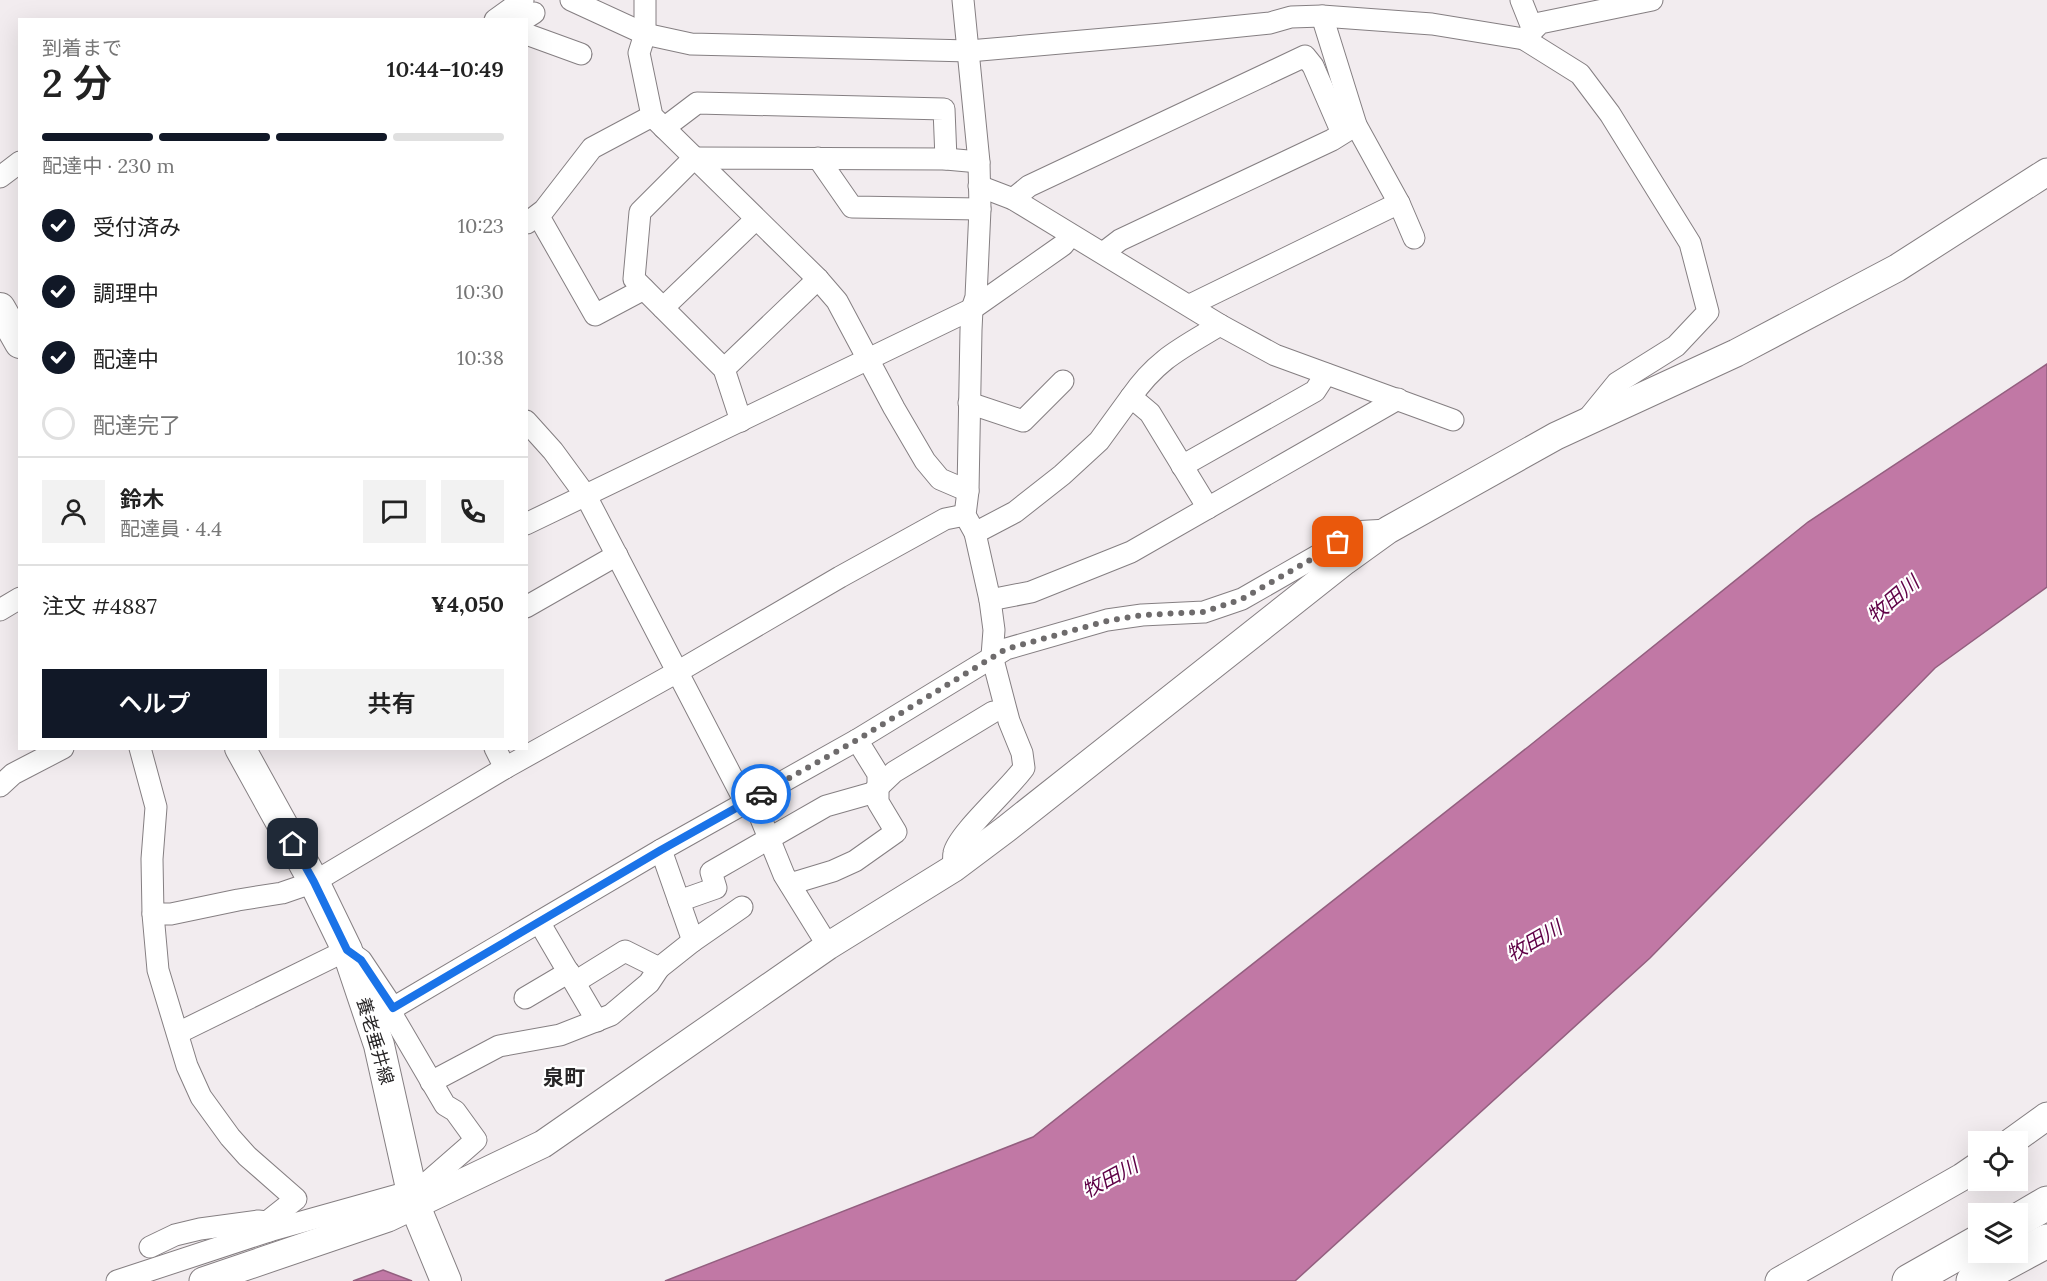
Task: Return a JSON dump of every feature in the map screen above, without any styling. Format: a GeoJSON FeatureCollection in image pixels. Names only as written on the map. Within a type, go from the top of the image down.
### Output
{"type":"FeatureCollection","features":[{"type":"Feature","properties":{"kind":"highway"},"geometry":{"type":"LineString","coordinates":[[2028,1214],[2047,1203]]}},
{"type":"Feature","properties":{"kind":"highway"},"geometry":{"type":"LineString","coordinates":[[1973,1281],[2047,1241]]}},
{"type":"Feature","properties":{"kind":"highway"},"geometry":{"type":"LineString","coordinates":[[2003,1264],[2047,1246]]}},
{"type":"Feature","properties":{"kind":"highway"},"geometry":{"type":"LineString","coordinates":[[1909,1281],[1968,1248]]}},
{"type":"Feature","properties":{"kind":"main road"},"geometry":{"type":"LineString","coordinates":[[0,308],[14,338]]}},
{"type":"Feature","properties":{"kind":"main road","name":"養老垂井線"},"geometry":{"type":"LineString","coordinates":[[241,750],[314,882],[347,950],[379,1044],[413,1199],[441,1269]]}},
{"type":"Feature","properties":{"kind":"street"},"geometry":{"type":"LineString","coordinates":[[571,0],[645,34],[691,44],[969,51],[1270,23],[1291,9],[1322,16],[1432,24],[1528,35],[1580,74],[1610,114],[1690,243],[1708,312],[1676,346],[1617,384],[1583,424]]}},
{"type":"Feature","properties":{"kind":"street"},"geometry":{"type":"LineString","coordinates":[[645,0],[645,34],[639,53],[658,122],[818,279],[837,301],[894,408],[925,460],[940,479],[968,491]]}},
{"type":"Feature","properties":{"kind":"street"},"geometry":{"type":"LineString","coordinates":[[954,867],[954,852],[963,836],[1024,768],[1022,753],[1009,721],[992,656],[994,630],[990,600],[970,524],[969,403],[972,309],[976,297],[980,209],[979,162],[963,0]]}},
{"type":"Feature","properties":{"kind":"street"},"geometry":{"type":"LineString","coordinates":[[1521,0],[1528,35]]}},
{"type":"Feature","properties":{"kind":"street"},"geometry":{"type":"LineString","coordinates":[[1528,35],[1540,23],[1652,0]]}},
{"type":"Feature","properties":{"kind":"street"},"geometry":{"type":"LineString","coordinates":[[502,18],[526,11]]}},
{"type":"Feature","properties":{"kind":"street"},"geometry":{"type":"LineString","coordinates":[[1322,16],[1349,129]]}},
{"type":"Feature","properties":{"kind":"street"},"geometry":{"type":"LineString","coordinates":[[528,35],[581,54]]}},
{"type":"Feature","properties":{"kind":"street"},"geometry":{"type":"LineString","coordinates":[[1013,199],[1029,186],[1305,56],[1349,129],[1399,203],[1413,238]]}},
{"type":"Feature","properties":{"kind":"street"},"geometry":{"type":"LineString","coordinates":[[644,289],[595,315],[532,219],[544,210],[592,148],[697,104],[944,110],[946,159]]}},
{"type":"Feature","properties":{"kind":"street"},"geometry":{"type":"LineString","coordinates":[[1103,253],[1120,240],[1332,140],[1349,129]]}},
{"type":"Feature","properties":{"kind":"street"},"geometry":{"type":"LineString","coordinates":[[741,421],[724,369],[634,279],[640,212],[694,158],[946,159],[979,162]]}},
{"type":"Feature","properties":{"kind":"street"},"geometry":{"type":"LineString","coordinates":[[818,158],[852,207],[980,209]]}},
{"type":"Feature","properties":{"kind":"street"},"geometry":{"type":"LineString","coordinates":[[0,177],[18,164]]}},
{"type":"Feature","properties":{"kind":"street"},"geometry":{"type":"LineString","coordinates":[[203,1281],[378,1222],[413,1199],[543,1144],[828,946],[954,867],[1006,829],[1335,568],[1388,530],[1556,436],[1736,353],[1897,268],[2047,172]]}},
{"type":"Feature","properties":{"kind":"street"},"geometry":{"type":"LineString","coordinates":[[979,186],[1013,199],[1220,325],[1275,355],[1452,420]]}},
{"type":"Feature","properties":{"kind":"street"},"geometry":{"type":"LineString","coordinates":[[1190,305],[1399,203]]}},
{"type":"Feature","properties":{"kind":"street"},"geometry":{"type":"LineString","coordinates":[[663,308],[756,219]]}},
{"type":"Feature","properties":{"kind":"street"},"geometry":{"type":"LineString","coordinates":[[528,523],[972,309],[1063,245],[1071,235]]}},
{"type":"Feature","properties":{"kind":"street"},"geometry":{"type":"LineString","coordinates":[[724,369],[818,279]]}},
{"type":"Feature","properties":{"kind":"street"},"geometry":{"type":"LineString","coordinates":[[153,914],[171,914],[282,893],[314,882],[505,768],[945,519],[970,524],[1015,512],[1062,475],[1099,441],[1144,378],[1163,359],[1220,325]]}},
{"type":"Feature","properties":{"kind":"street"},"geometry":{"type":"LineString","coordinates":[[1182,466],[1315,391],[1326,374]]}},
{"type":"Feature","properties":{"kind":"street"},"geometry":{"type":"LineString","coordinates":[[969,403],[1023,421],[1063,381]]}},
{"type":"Feature","properties":{"kind":"street"},"geometry":{"type":"LineString","coordinates":[[1131,397],[1150,413],[1208,508]]}},
{"type":"Feature","properties":{"kind":"street"},"geometry":{"type":"LineString","coordinates":[[990,600],[1031,592],[1131,552],[1398,399]]}},
{"type":"Feature","properties":{"kind":"street"},"geometry":{"type":"LineString","coordinates":[[528,423],[553,451],[586,496],[769,837],[784,875],[828,946]]}},
{"type":"Feature","properties":{"kind":"street"},"geometry":{"type":"LineString","coordinates":[[393,1008],[661,850],[857,740],[1006,649],[1107,621],[1142,615],[1204,612],[1242,599],[1324,552],[1351,532],[1388,530]]}},
{"type":"Feature","properties":{"kind":"street"},"geometry":{"type":"LineString","coordinates":[[528,606],[617,555]]}},
{"type":"Feature","properties":{"kind":"street"},"geometry":{"type":"LineString","coordinates":[[0,610],[18,599]]}},
{"type":"Feature","properties":{"kind":"street"},"geometry":{"type":"LineString","coordinates":[[679,901],[716,888],[711,872],[769,837],[826,806],[872,793],[894,772],[993,712]]}},
{"type":"Feature","properties":{"kind":"street"},"geometry":{"type":"LineString","coordinates":[[790,884],[833,871],[855,861],[896,832],[878,802],[878,774],[857,740]]}},
{"type":"Feature","properties":{"kind":"street"},"geometry":{"type":"LineString","coordinates":[[0,786],[13,774],[59,750]]}},
{"type":"Feature","properties":{"kind":"street"},"geometry":{"type":"LineString","coordinates":[[141,750],[156,807],[152,859],[153,914],[158,970],[187,1065],[201,1097],[247,1156],[296,1199],[268,1226]]}},
{"type":"Feature","properties":{"kind":"street"},"geometry":{"type":"LineString","coordinates":[[496,750],[505,768]]}},
{"type":"Feature","properties":{"kind":"street"},"geometry":{"type":"LineString","coordinates":[[661,850],[693,941]]}},
{"type":"Feature","properties":{"kind":"street"},"geometry":{"type":"LineString","coordinates":[[431,1082],[499,1046],[553,1036],[611,1015],[649,983],[653,973],[659,968],[742,907]]}},
{"type":"Feature","properties":{"kind":"street"},"geometry":{"type":"LineString","coordinates":[[539,922],[597,1021]]}},
{"type":"Feature","properties":{"kind":"street"},"geometry":{"type":"LineString","coordinates":[[117,1281],[268,1226],[413,1199],[429,1181],[476,1140],[455,1111],[445,1105],[394,1018],[393,1008],[361,960],[347,950],[178,1033]]}},
{"type":"Feature","properties":{"kind":"street"},"geometry":{"type":"LineString","coordinates":[[525,998],[625,951],[659,968]]}},
{"type":"Feature","properties":{"kind":"street"},"geometry":{"type":"LineString","coordinates":[[2027,1131],[2047,1116]]}},
{"type":"Feature","properties":{"kind":"street"},"geometry":{"type":"LineString","coordinates":[[1779,1281],[1968,1173]]}},
{"type":"Feature","properties":{"kind":"street"},"geometry":{"type":"LineString","coordinates":[[150,1247],[175,1235],[200,1229],[258,1221],[268,1226]]}},
{"type":"Feature","properties":{"kind":"water","name":"牧田川"},"geometry":{"type":"Polygon","coordinates":[[[2047,364],[2047,587],[1935,668],[1650,958],[1295,1281],[665,1281],[1033,1137],[1528,747],[1808,522],[2047,364]]]}},
{"type":"Feature","properties":{"kind":"water"},"geometry":{"type":"Polygon","coordinates":[[[383,1270],[412,1281],[353,1281],[383,1270]]]}},
{"type":"Feature","properties":{"kind":"way so far"},"geometry":{"type":"LineString","coordinates":[[761,794],[857,740],[1006,649],[1107,621],[1142,615],[1204,612],[1242,599],[1338,542]]}},
{"type":"Feature","properties":{"kind":"district","name":"泉町"},"geometry":{"type":"Point","coordinates":[564,1078]}},
{"type":"Feature","properties":{"kind":"route"},"geometry":{"type":"LineString","coordinates":[[293,844],[347,950],[361,960],[393,1008],[661,850],[761,794]]}}]}
